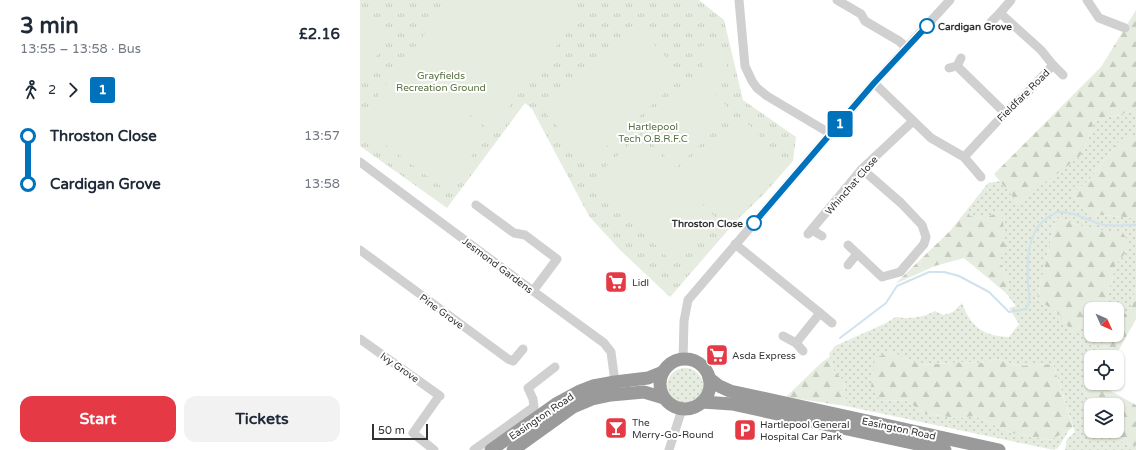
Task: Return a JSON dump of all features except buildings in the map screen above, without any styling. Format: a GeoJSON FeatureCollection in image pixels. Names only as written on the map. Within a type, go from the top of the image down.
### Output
{"type":"FeatureCollection","features":[{"type":"Feature","properties":{"kind":"highway","name":"Easington Road"},"geometry":{"type":"LineString","coordinates":[[491,450],[537,419],[556,404],[580,391],[593,386],[648,378],[663,372],[675,361],[684,360],[696,362],[702,367],[709,378],[719,386],[730,391],[999,450]]}},
{"type":"Feature","properties":{"kind":"highway"},"geometry":{"type":"LineString","coordinates":[[663,372],[660,381],[660,390],[664,398]]}},
{"type":"Feature","properties":{"kind":"highway"},"geometry":{"type":"LineString","coordinates":[[702,402],[707,395],[709,378]]}},
{"type":"Feature","properties":{"kind":"highway","name":"Easington Road"},"geometry":{"type":"LineString","coordinates":[[513,450],[537,419],[573,408],[592,399],[611,395],[644,392],[664,398],[675,407],[682,409],[689,409],[702,402],[732,404],[945,450]]}},
{"type":"Feature","properties":{"kind":"street"},"geometry":{"type":"LineString","coordinates":[[738,0],[745,66],[752,81],[757,88],[767,96],[830,134]]}},
{"type":"Feature","properties":{"kind":"street"},"geometry":{"type":"LineString","coordinates":[[837,0],[861,14],[865,21],[908,48]]}},
{"type":"Feature","properties":{"kind":"street"},"geometry":{"type":"LineString","coordinates":[[684,360],[684,320],[688,300],[874,83],[908,48],[950,0]]}},
{"type":"Feature","properties":{"kind":"street"},"geometry":{"type":"LineString","coordinates":[[991,22],[1011,0]]}},
{"type":"Feature","properties":{"kind":"street"},"geometry":{"type":"LineString","coordinates":[[1087,0],[1099,18],[1125,28]]}},
{"type":"Feature","properties":{"kind":"street","name":"Fieldfare Road"},"geometry":{"type":"LineString","coordinates":[[964,157],[1005,112],[1027,93],[1053,65],[1040,50],[1000,13]]}},
{"type":"Feature","properties":{"kind":"street"},"geometry":{"type":"LineString","coordinates":[[956,64],[1005,112]]}},
{"type":"Feature","properties":{"kind":"street"},"geometry":{"type":"LineString","coordinates":[[1053,65],[1063,75]]}},
{"type":"Feature","properties":{"kind":"street"},"geometry":{"type":"LineString","coordinates":[[874,83],[931,138],[964,157],[981,177]]}},
{"type":"Feature","properties":{"kind":"street","name":"Whinchat Close"},"geometry":{"type":"LineString","coordinates":[[822,236],[810,232],[862,169],[913,121]]}},
{"type":"Feature","properties":{"kind":"street","name":"Jesmond Gardens"},"geometry":{"type":"LineString","coordinates":[[360,162],[533,292],[604,343],[611,352],[615,382]]}},
{"type":"Feature","properties":{"kind":"street"},"geometry":{"type":"LineString","coordinates":[[848,245],[882,278],[900,272],[924,244],[926,237],[922,225],[901,202],[862,169]]}},
{"type":"Feature","properties":{"kind":"street"},"geometry":{"type":"LineString","coordinates":[[476,205],[514,233],[526,235],[557,259],[533,292]]}},
{"type":"Feature","properties":{"kind":"street"},"geometry":{"type":"LineString","coordinates":[[735,244],[832,323]]}},
{"type":"Feature","properties":{"kind":"street","name":"Pine Grove"},"geometry":{"type":"LineString","coordinates":[[360,250],[508,359],[513,361],[523,349]]}},
{"type":"Feature","properties":{"kind":"street"},"geometry":{"type":"LineString","coordinates":[[848,265],[857,254]]}},
{"type":"Feature","properties":{"kind":"street"},"geometry":{"type":"LineString","coordinates":[[796,343],[820,313]]}},
{"type":"Feature","properties":{"kind":"street"},"geometry":{"type":"LineString","coordinates":[[783,336],[796,343],[803,351]]}},
{"type":"Feature","properties":{"kind":"street","name":"Ivy Grove"},"geometry":{"type":"LineString","coordinates":[[360,339],[438,397],[411,436],[434,450]]}},
{"type":"Feature","properties":{"kind":"street","name":"Easington Road"},"geometry":{"type":"LineString","coordinates":[[474,450],[537,419],[533,399],[528,388],[555,367]]}},
{"type":"Feature","properties":{"kind":"street"},"geometry":{"type":"LineString","coordinates":[[669,450],[682,409]]}},
{"type":"Feature","properties":{"kind":"green space"},"geometry":{"type":"Polygon","coordinates":[[[360,0],[699,0],[724,20],[743,100],[796,137],[793,161],[764,194],[736,221],[670,297],[620,250],[589,216],[532,109],[525,103],[447,208],[360,146],[360,0]]]}},
{"type":"Feature","properties":{"kind":"green space"},"geometry":{"type":"Polygon","coordinates":[[[450,0],[558,0],[579,16],[537,72],[446,4],[450,0]]]}},
{"type":"Feature","properties":{"kind":"green space","name":"Grayfields Recreation Ground"},"geometry":{"type":"Polygon","coordinates":[[[444,8],[533,75],[491,131],[402,64],[444,8]]]}},
{"type":"Feature","properties":{"kind":"green space"},"geometry":{"type":"Polygon","coordinates":[[[360,9],[393,34],[360,79],[360,9]]]}},
{"type":"Feature","properties":{"kind":"green space"},"geometry":{"type":"Polygon","coordinates":[[[1136,10],[1136,110],[1094,121],[1084,151],[1078,158],[1018,203],[994,174],[1101,67],[1136,10]]]}},
{"type":"Feature","properties":{"kind":"green space"},"geometry":{"type":"Polygon","coordinates":[[[635,23],[683,76],[589,163],[542,109],[635,23]]]}},
{"type":"Feature","properties":{"kind":"green space"},"geometry":{"type":"Polygon","coordinates":[[[720,42],[730,78],[708,84],[698,47],[720,42]]]}},
{"type":"Feature","properties":{"kind":"green space"},"geometry":{"type":"Polygon","coordinates":[[[399,68],[488,134],[446,190],[360,126],[360,120],[399,68]]]}},
{"type":"Feature","properties":{"kind":"green space","name":"Hartlepool Tech O.B.R.F.C"},"geometry":{"type":"Polygon","coordinates":[[[696,74],[733,113],[676,168],[639,130],[696,74]]]}},
{"type":"Feature","properties":{"kind":"green space"},"geometry":{"type":"Polygon","coordinates":[[[1136,110],[1136,136],[1119,141],[1090,179],[1072,195],[1089,214],[1136,218],[1136,287],[1130,310],[1124,314],[1124,302],[1106,302],[1116,264],[1131,246],[1088,228],[1056,218],[1037,299],[1059,314],[1072,332],[1084,324],[1084,342],[1107,342],[1101,350],[1084,350],[1084,372],[1081,376],[1087,398],[1084,398],[1084,438],[1118,438],[1124,444],[1136,446],[1136,450],[1065,450],[1067,439],[1075,432],[1053,364],[1018,366],[998,359],[980,363],[966,362],[921,365],[891,352],[880,401],[905,400],[926,414],[957,418],[975,416],[1011,433],[1050,440],[1069,430],[1058,448],[1054,450],[846,406],[844,381],[834,371],[829,354],[835,346],[896,317],[916,317],[935,311],[943,315],[953,312],[962,303],[969,318],[979,329],[992,335],[1009,337],[1019,324],[1009,308],[1016,306],[1006,293],[1009,286],[1005,270],[998,261],[996,213],[985,218],[969,216],[967,210],[988,183],[1001,181],[1018,203],[1084,151],[1094,121],[1136,110]]]}},
{"type":"Feature","properties":{"kind":"green space"},"geometry":{"type":"Polygon","coordinates":[[[741,117],[783,160],[757,184],[716,142],[741,117]]]}},
{"type":"Feature","properties":{"kind":"green space"},"geometry":{"type":"Polygon","coordinates":[[[1136,135],[1136,218],[1089,214],[1072,195],[1090,179],[1119,141],[1136,135]]]}},
{"type":"Feature","properties":{"kind":"green space"},"geometry":{"type":"Polygon","coordinates":[[[637,137],[715,217],[670,260],[592,180],[637,137]]]}},
{"type":"Feature","properties":{"kind":"green space"},"geometry":{"type":"Polygon","coordinates":[[[715,144],[762,193],[729,226],[682,176],[715,144]]]}},
{"type":"Feature","properties":{"kind":"green space"},"geometry":{"type":"Polygon","coordinates":[[[967,210],[970,216],[985,218],[996,213],[1002,213],[1006,250],[998,261],[1005,270],[1009,286],[1006,293],[964,258],[935,266],[895,284],[950,231],[967,210]]]}},
{"type":"Feature","properties":{"kind":"green space"},"geometry":{"type":"Polygon","coordinates":[[[1056,218],[1088,228],[1123,233],[1131,246],[1116,264],[1106,302],[1084,302],[1084,324],[1072,332],[1059,314],[1037,299],[1056,218]]]}},
{"type":"Feature","properties":{"kind":"green space"},"geometry":{"type":"Polygon","coordinates":[[[1136,287],[1136,319],[1124,341],[1124,314],[1130,310],[1136,287]]]}},
{"type":"Feature","properties":{"kind":"green space"},"geometry":{"type":"Polygon","coordinates":[[[1107,342],[1123,342],[1119,350],[1101,350],[1107,342]]]}},
{"type":"Feature","properties":{"kind":"green space"},"geometry":{"type":"Polygon","coordinates":[[[891,352],[921,365],[966,362],[980,363],[998,359],[1018,366],[1053,364],[1073,427],[1050,440],[1011,433],[975,416],[957,418],[926,414],[905,400],[880,401],[871,387],[875,358],[891,352]]]}},
{"type":"Feature","properties":{"kind":"green space"},"geometry":{"type":"Polygon","coordinates":[[[830,357],[834,371],[844,381],[846,406],[786,397],[822,362],[830,357]]]}},
{"type":"Feature","properties":{"kind":"green space"},"geometry":{"type":"Polygon","coordinates":[[[689,368],[698,373],[702,379],[702,393],[698,399],[689,404],[681,404],[672,399],[668,393],[667,382],[672,373],[678,369],[689,368]]]}},
{"type":"Feature","properties":{"kind":"green space"},"geometry":{"type":"Polygon","coordinates":[[[1084,372],[1084,387],[1081,376],[1084,372]]]}},
{"type":"Feature","properties":{"kind":"green space"},"geometry":{"type":"Polygon","coordinates":[[[1085,390],[1109,390],[1123,398],[1087,398],[1085,390]]]}},
{"type":"Feature","properties":{"kind":"green space"},"geometry":{"type":"Polygon","coordinates":[[[1124,398],[1136,405],[1136,446],[1124,444],[1118,438],[1124,438],[1124,398]]]}},
{"type":"Feature","properties":{"kind":"waterway"},"geometry":{"type":"LineString","coordinates":[[840,338],[886,303],[897,286],[929,272],[944,272],[959,276],[989,292],[1009,312],[1026,309],[1029,299],[1028,256],[1032,239],[1040,224],[1057,212],[1070,213],[1105,225],[1136,225]]}},
{"type":"Feature","properties":{"kind":"bus line","name":"1"},"geometry":{"type":"LineString","coordinates":[[754,223],[874,83],[927,26]]}},
{"type":"Feature","properties":{"kind":"place","name":"Cardigan Grove"},"geometry":{"type":"Point","coordinates":[927,26]}},
{"type":"Feature","properties":{"kind":"place","name":"Throston Close"},"geometry":{"type":"Point","coordinates":[754,223]}},
{"type":"Feature","properties":{"kind":"place","name":"Lidl"},"geometry":{"type":"Point","coordinates":[616,282]}},
{"type":"Feature","properties":{"kind":"place","name":"Asda Express"},"geometry":{"type":"Point","coordinates":[717,355]}},
{"type":"Feature","properties":{"kind":"place","name":"The Merry-Go-Round"},"geometry":{"type":"Point","coordinates":[616,428]}},
{"type":"Feature","properties":{"kind":"place","name":"Hartlepool General Hospital Car Park"},"geometry":{"type":"Point","coordinates":[745,430]}}]}
